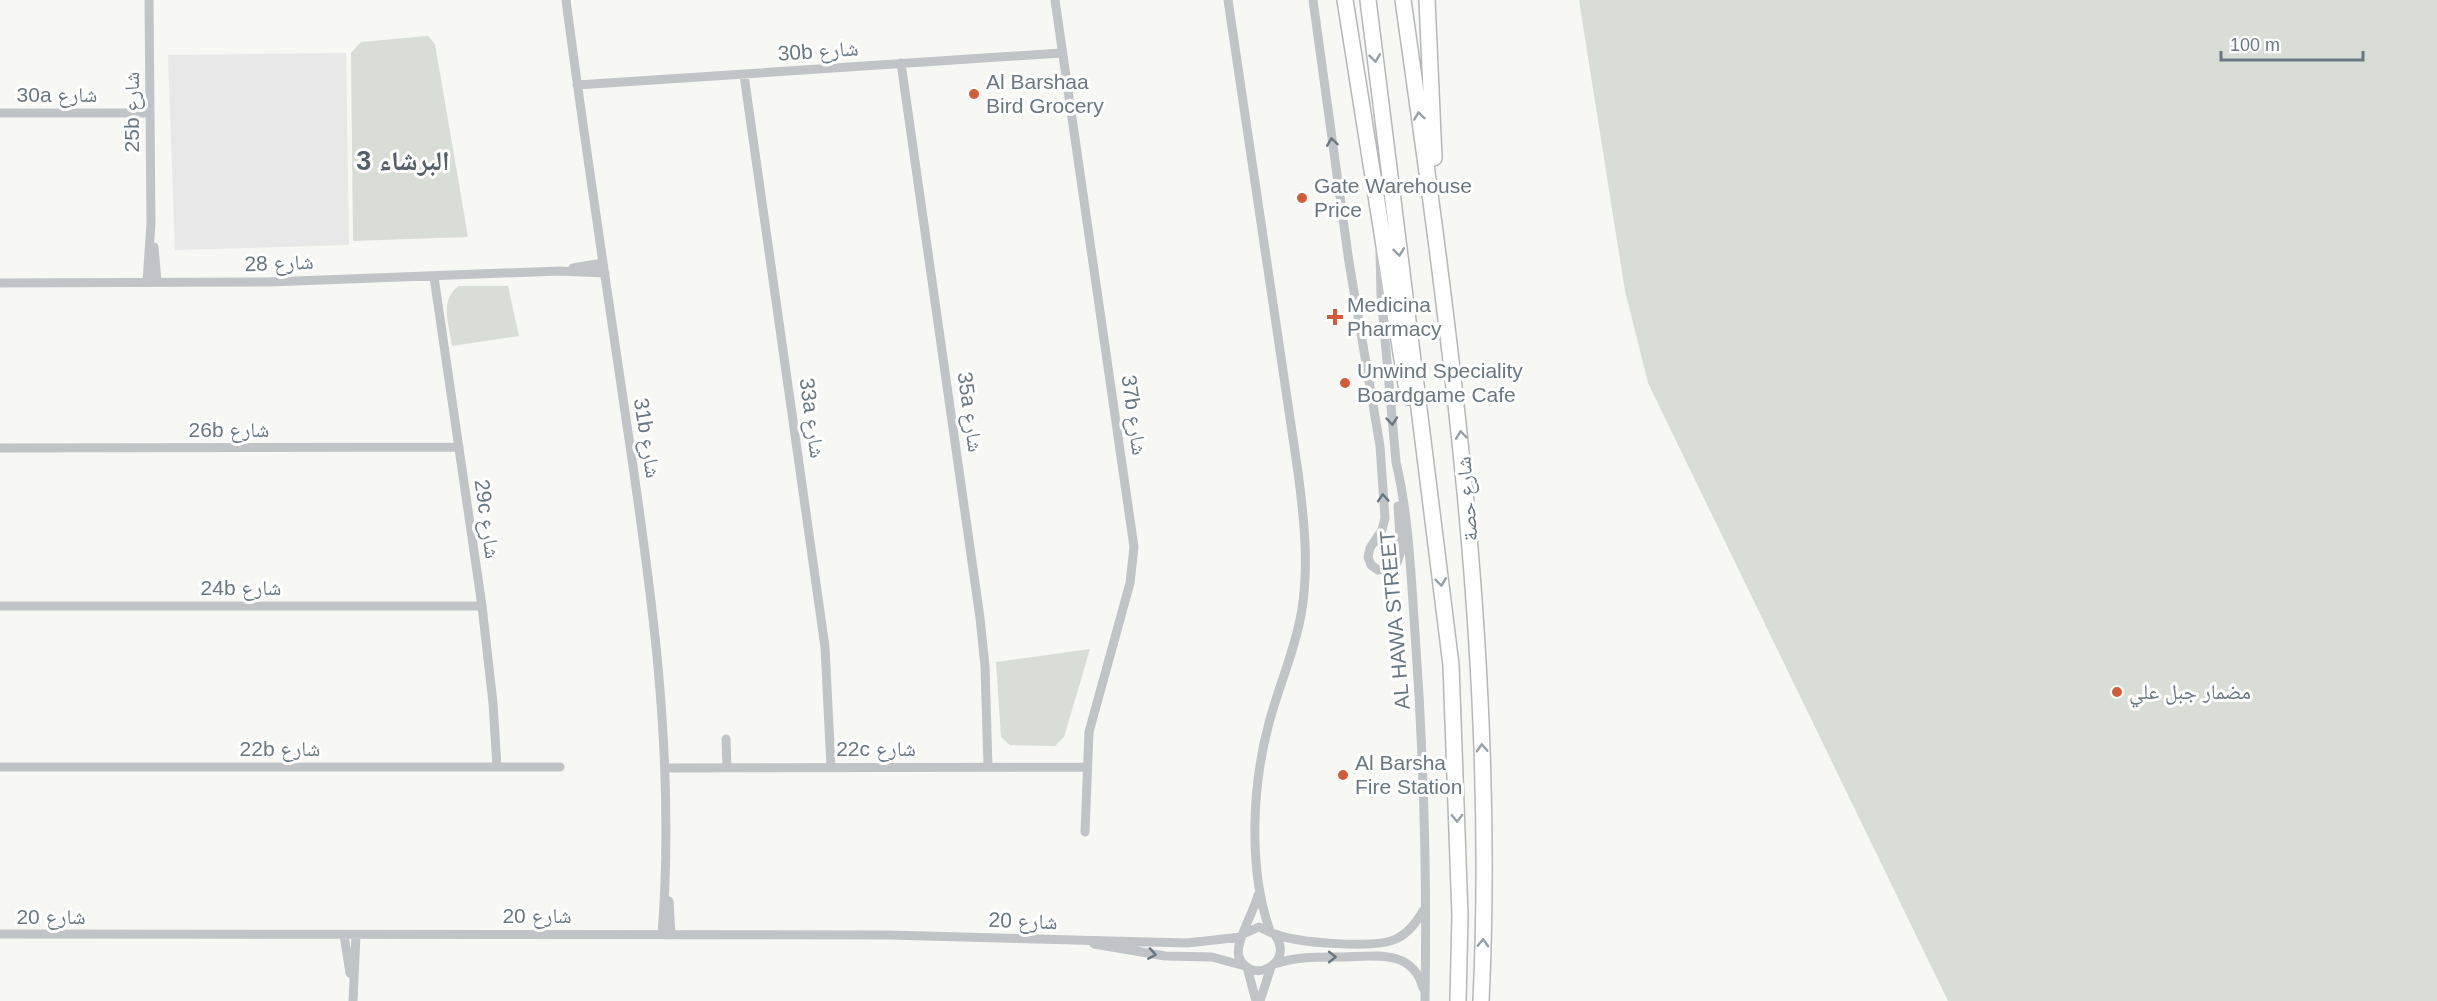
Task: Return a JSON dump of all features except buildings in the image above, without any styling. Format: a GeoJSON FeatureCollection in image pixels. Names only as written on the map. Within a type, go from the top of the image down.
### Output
{"type":"FeatureCollection","features":[{"type":"Feature","properties":{"kind":"main road","name":"شارع حصة"},"geometry":{"type":"LineString","coordinates":[[1345,0],[1418,461],[1433,524]]}},
{"type":"Feature","properties":{"kind":"main road","name":"شارع حصة"},"geometry":{"type":"LineString","coordinates":[[1368,0],[1451,664],[1460,916],[1458,1001]]}},
{"type":"Feature","properties":{"kind":"main road","name":"شارع حصة"},"geometry":{"type":"LineString","coordinates":[[1403,0],[1460,426],[1473,569],[1484,792],[1481,1001]]}},
{"type":"Feature","properties":{"kind":"main road"},"geometry":{"type":"LineString","coordinates":[[1427,0],[1433,111],[1433,215]]}},
{"type":"Feature","properties":{"kind":"street","name":"25b شارع"},"geometry":{"type":"LineString","coordinates":[[149,0],[152,282]]}},
{"type":"Feature","properties":{"kind":"street","name":"31b شارع"},"geometry":{"type":"LineString","coordinates":[[566,0],[644,538],[666,768],[666,935]]}},
{"type":"Feature","properties":{"kind":"street","name":"37b شارع"},"geometry":{"type":"LineString","coordinates":[[1055,0],[1134,547],[1130,583],[1092,714],[1086,767],[1085,832]]}},
{"type":"Feature","properties":{"kind":"street"},"geometry":{"type":"LineString","coordinates":[[1228,0],[1298,472],[1306,562],[1299,626],[1269,723],[1260,765],[1256,819],[1259,890],[1272,932],[1279,942],[1280,952],[1258,1001]]}},
{"type":"Feature","properties":{"kind":"street"},"geometry":{"type":"LineString","coordinates":[[1313,0],[1349,262],[1377,421],[1385,518],[1382,530],[1370,548],[1368,557],[1374,568],[1383,571],[1394,567],[1401,551],[1396,462]]}},
{"type":"Feature","properties":{"kind":"street","name":"30b شارع"},"geometry":{"type":"LineString","coordinates":[[577,85],[1061,53]]}},
{"type":"Feature","properties":{"kind":"street","name":"35a شارع"},"geometry":{"type":"LineString","coordinates":[[901,63],[980,618],[985,666],[988,767]]}},
{"type":"Feature","properties":{"kind":"street","name":"33a شارع"},"geometry":{"type":"LineString","coordinates":[[744,75],[825,647],[831,767]]}},
{"type":"Feature","properties":{"kind":"street","name":"30a شارع"},"geometry":{"type":"LineString","coordinates":[[0,113],[150,113]]}},
{"type":"Feature","properties":{"kind":"street","name":"AL HAWA STREET"},"geometry":{"type":"LineString","coordinates":[[1384,237],[1379,258],[1380,276],[1396,462],[1402,487],[1411,577],[1424,746],[1425,1001]]}},
{"type":"Feature","properties":{"kind":"street","name":"شارع 28"},"geometry":{"type":"LineString","coordinates":[[559,271],[603,263]]}},
{"type":"Feature","properties":{"kind":"street","name":"شارع 28"},"geometry":{"type":"LineString","coordinates":[[0,283],[263,283],[559,271],[605,273]]}},
{"type":"Feature","properties":{"kind":"street","name":"29c شارع"},"geometry":{"type":"LineString","coordinates":[[434,277],[482,606],[493,703],[497,767]]}},
{"type":"Feature","properties":{"kind":"street","name":"26b شارع"},"geometry":{"type":"LineString","coordinates":[[0,448],[459,447]]}},
{"type":"Feature","properties":{"kind":"street","name":"24b شارع"},"geometry":{"type":"LineString","coordinates":[[0,606],[482,606]]}},
{"type":"Feature","properties":{"kind":"street"},"geometry":{"type":"LineString","coordinates":[[726,739],[727,768]]}},
{"type":"Feature","properties":{"kind":"street","name":"22b شارع"},"geometry":{"type":"LineString","coordinates":[[0,767],[560,767]]}},
{"type":"Feature","properties":{"kind":"street","name":"22c شارع"},"geometry":{"type":"LineString","coordinates":[[666,768],[1086,767]]}},
{"type":"Feature","properties":{"kind":"street"},"geometry":{"type":"LineString","coordinates":[[1258,1001],[1246,966],[1237,950],[1253,913],[1259,890]]}},
{"type":"Feature","properties":{"kind":"street"},"geometry":{"type":"LineString","coordinates":[[1242,936],[1259,927],[1304,942],[1383,943],[1409,930],[1425,908]]}},
{"type":"Feature","properties":{"kind":"street","name":"شارع 20"},"geometry":{"type":"LineString","coordinates":[[0,934],[889,935],[1202,943],[1242,936]]}},
{"type":"Feature","properties":{"kind":"street"},"geometry":{"type":"LineString","coordinates":[[344,935],[352,987]]}},
{"type":"Feature","properties":{"kind":"street"},"geometry":{"type":"LineString","coordinates":[[352,1001],[356,935]]}},
{"type":"Feature","properties":{"kind":"street","name":"شارع 20"},"geometry":{"type":"LineString","coordinates":[[1073,941],[1154,954],[1212,957],[1246,966]]}},
{"type":"Feature","properties":{"kind":"street"},"geometry":{"type":"LineString","coordinates":[[1246,966],[1258,971],[1303,957],[1386,956],[1399,960],[1414,970],[1420,979],[1425,1001]]}},
{"type":"Feature","properties":{"kind":"shaded area","name":"مضمار جبل علي"},"geometry":{"type":"Polygon","coordinates":[[[1579,0],[2437,0],[2437,1001],[1948,1001],[1648,383],[1625,291],[1579,0]]]}},
{"type":"Feature","properties":{"kind":"shaded area"},"geometry":{"type":"Polygon","coordinates":[[[428,36],[435,44],[468,237],[353,241],[351,53],[361,42],[428,36]]]}},
{"type":"Feature","properties":{"kind":"shaded area"},"geometry":{"type":"Polygon","coordinates":[[[346,53],[349,245],[175,250],[168,55],[346,53]]]}},
{"type":"Feature","properties":{"kind":"shaded area"},"geometry":{"type":"Polygon","coordinates":[[[459,286],[508,286],[519,336],[452,346],[447,305],[449,298],[459,286]]]}},
{"type":"Feature","properties":{"kind":"shaded area"},"geometry":{"type":"Polygon","coordinates":[[[1090,649],[1064,737],[1055,746],[1010,745],[1001,737],[996,662],[1090,649]]]}},
{"type":"Feature","properties":{"kind":"place","name":"Al Barshaa Bird Grocery"},"geometry":{"type":"Point","coordinates":[974,94]}},
{"type":"Feature","properties":{"kind":"place","name":"Gate Warehouse Price"},"geometry":{"type":"Point","coordinates":[1302,198]}},
{"type":"Feature","properties":{"kind":"place","name":"Medicina Pharmacy"},"geometry":{"type":"Point","coordinates":[1335,317]}},
{"type":"Feature","properties":{"kind":"place","name":"Unwind Speciality Boardgame Cafe"},"geometry":{"type":"Point","coordinates":[1345,383]}},
{"type":"Feature","properties":{"kind":"place","name":"مضمار جبل علي"},"geometry":{"type":"Point","coordinates":[2117,692]}},
{"type":"Feature","properties":{"kind":"place","name":"Al Barsha Fire Station"},"geometry":{"type":"Point","coordinates":[1343,775]}},
{"type":"Feature","properties":{"kind":"district","name":"البرشاء 3"},"geometry":{"type":"Point","coordinates":[403,161]}}]}
